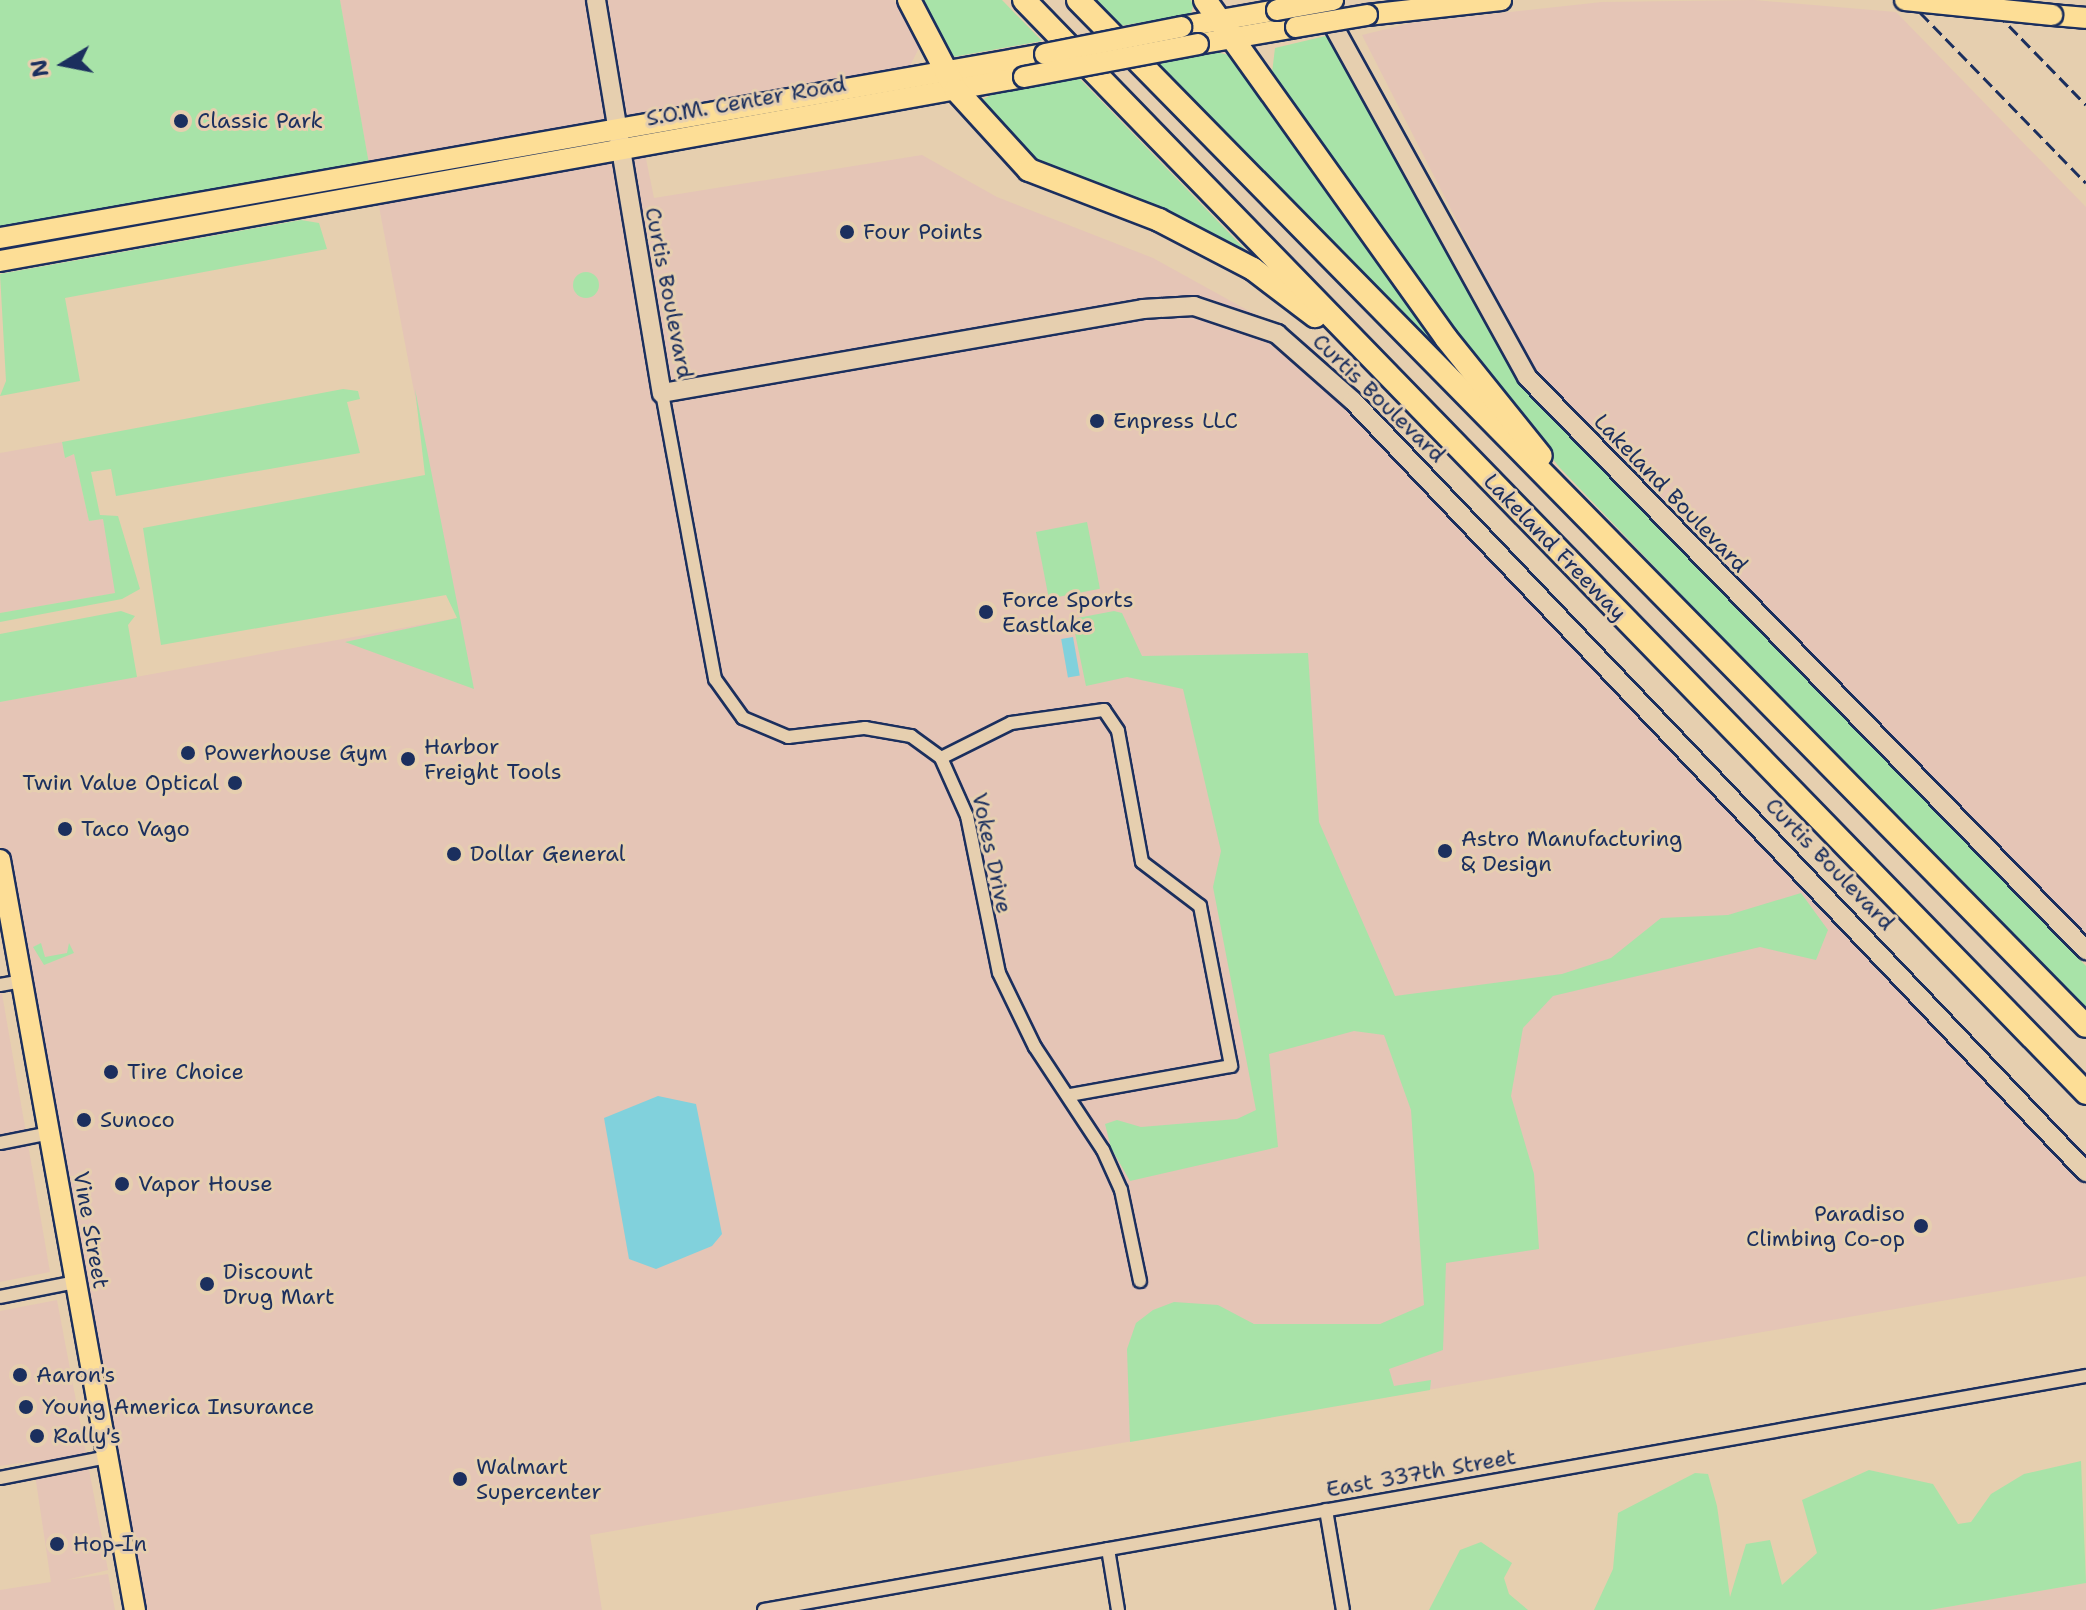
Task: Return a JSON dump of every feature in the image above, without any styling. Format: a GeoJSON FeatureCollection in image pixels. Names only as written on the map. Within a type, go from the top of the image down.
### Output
{"type":"FeatureCollection","features":[{"type":"Feature","properties":{"kind":"highway"},"geometry":{"type":"LineString","coordinates":[[909,0],[952,81],[1029,170],[1159,220],[1253,269],[1373,360]]}},
{"type":"Feature","properties":{"kind":"highway","name":"Lakeland Freeway"},"geometry":{"type":"LineString","coordinates":[[1024,0],[2086,1093]]}},
{"type":"Feature","properties":{"kind":"highway","name":"Lakeland Freeway"},"geometry":{"type":"LineString","coordinates":[[1078,0],[1591,527],[1746,675],[2086,1026]]}},
{"type":"Feature","properties":{"kind":"highway"},"geometry":{"type":"LineString","coordinates":[[1205,0],[1446,338],[1591,527]]}},
{"type":"Feature","properties":{"kind":"main road","name":"S.O.M. Center Road"},"geometry":{"type":"LineString","coordinates":[[952,81],[1008,61],[1333,0]]}},
{"type":"Feature","properties":{"kind":"main road","name":"S.O.M. Center Road"},"geometry":{"type":"LineString","coordinates":[[0,238],[952,81],[1024,77],[1367,15],[1501,0]]}},
{"type":"Feature","properties":{"kind":"main road"},"geometry":{"type":"LineString","coordinates":[[1905,0],[2086,18]]}},
{"type":"Feature","properties":{"kind":"main road","name":"S.O.M. Center Road"},"geometry":{"type":"LineString","coordinates":[[0,261],[615,139]]}},
{"type":"Feature","properties":{"kind":"main road","name":"Vine Street"},"geometry":{"type":"LineString","coordinates":[[0,860],[135,1610]]}},
{"type":"Feature","properties":{"kind":"street","name":"Curtis Boulevard"},"geometry":{"type":"LineString","coordinates":[[596,0],[615,139],[662,393],[1143,309],[1194,306],[1277,334],[1353,401],[2086,1172]]}},
{"type":"Feature","properties":{"kind":"street","name":"Lakeland Boulevard"},"geometry":{"type":"LineString","coordinates":[[1314,0],[1349,48],[1527,377],[2086,950]]}},
{"type":"Feature","properties":{"kind":"street"},"geometry":{"type":"LineString","coordinates":[[662,393],[701,625],[715,679],[743,718],[788,737],[865,728],[911,736],[941,758],[1011,723],[1104,710],[1118,731],[1142,862],[1200,906],[1231,1066],[1070,1095]]}},
{"type":"Feature","properties":{"kind":"street","name":"Vokes Drive"},"geometry":{"type":"LineString","coordinates":[[941,758],[967,816],[999,973],[1035,1047],[1070,1095],[1121,1190],[1140,1281]]}},
{"type":"Feature","properties":{"kind":"street"},"geometry":{"type":"LineString","coordinates":[[0,985],[22,981]]}},
{"type":"Feature","properties":{"kind":"street"},"geometry":{"type":"LineString","coordinates":[[0,1143],[50,1133]]}},
{"type":"Feature","properties":{"kind":"street"},"geometry":{"type":"LineString","coordinates":[[0,1297],[76,1282]]}},
{"type":"Feature","properties":{"kind":"street","name":"East 337th Street"},"geometry":{"type":"LineString","coordinates":[[764,1610],[2086,1376]]}},
{"type":"Feature","properties":{"kind":"street"},"geometry":{"type":"LineString","coordinates":[[0,1478],[107,1457]]}},
{"type":"Feature","properties":{"kind":"street"},"geometry":{"type":"LineString","coordinates":[[1326,1510],[1343,1610]]}},
{"type":"Feature","properties":{"kind":"street"},"geometry":{"type":"LineString","coordinates":[[1108,1549],[1118,1610]]}},
{"type":"Feature","properties":{"kind":"shaded area"},"geometry":{"type":"Polygon","coordinates":[[[340,0],[894,0],[920,46],[908,70],[369,164],[340,0]]]}},
{"type":"Feature","properties":{"kind":"shaded area"},"geometry":{"type":"Polygon","coordinates":[[[1754,0],[1896,12],[2086,207],[2086,940],[1535,374],[1362,35],[1411,23],[1602,2],[1754,0]]]}},
{"type":"Feature","properties":{"kind":"shaded area"},"geometry":{"type":"Polygon","coordinates":[[[644,149],[654,198],[922,155],[997,197],[1153,258],[1307,343],[2086,1154],[2086,1276],[590,1535],[602,1610],[139,1610],[0,844],[0,702],[457,618],[378,201],[644,149]]]}},
{"type":"Feature","properties":{"kind":"shaded area"},"geometry":{"type":"Polygon","coordinates":[[[62,442],[65,458],[74,454],[89,521],[103,519],[116,593],[0,613],[0,453],[62,442]]]}},
{"type":"Feature","properties":{"kind":"shaded area"},"geometry":{"type":"Polygon","coordinates":[[[0,982],[50,1272],[0,1282],[0,982]]]}},
{"type":"Feature","properties":{"kind":"shaded area"},"geometry":{"type":"Polygon","coordinates":[[[57,1300],[108,1570],[66,1580],[108,1574],[115,1610],[0,1610],[0,1590],[51,1582],[33,1461],[0,1466],[0,1311],[57,1300]]]}},
{"type":"Feature","properties":{"kind":"shaded area"},"geometry":{"type":"Polygon","coordinates":[[[2086,1583],[2086,1610],[1930,1610],[2086,1583]]]}},
{"type":"Feature","properties":{"kind":"green space","name":"Classic Park"},"geometry":{"type":"Polygon","coordinates":[[[0,0],[340,0],[369,164],[0,227],[0,0]]]}},
{"type":"Feature","properties":{"kind":"green space"},"geometry":{"type":"Polygon","coordinates":[[[920,0],[1002,0],[1042,41],[953,57],[920,0]]]}},
{"type":"Feature","properties":{"kind":"green space"},"geometry":{"type":"Polygon","coordinates":[[[1094,0],[1191,0],[1193,6],[1191,14],[1120,26],[1094,0]]]}},
{"type":"Feature","properties":{"kind":"green space"},"geometry":{"type":"Polygon","coordinates":[[[1334,34],[1520,381],[2086,966],[2086,1018],[1560,468],[1488,379],[1272,73],[1275,48],[1334,34]]]}},
{"type":"Feature","properties":{"kind":"green space"},"geometry":{"type":"Polygon","coordinates":[[[1215,52],[1234,56],[1441,352],[1155,61],[1215,52]]]}},
{"type":"Feature","properties":{"kind":"green space"},"geometry":{"type":"Polygon","coordinates":[[[1078,77],[1268,273],[1049,177],[988,117],[982,100],[1000,90],[1078,77]]]}},
{"type":"Feature","properties":{"kind":"green space"},"geometry":{"type":"Polygon","coordinates":[[[301,220],[319,223],[327,249],[65,298],[80,381],[0,396],[6,381],[0,274],[301,220]]]}},
{"type":"Feature","properties":{"kind":"green space"},"geometry":{"type":"Polygon","coordinates":[[[586,272],[595,276],[599,285],[595,294],[586,298],[577,294],[573,285],[577,276],[586,272]]]}},
{"type":"Feature","properties":{"kind":"green space"},"geometry":{"type":"Polygon","coordinates":[[[343,389],[358,391],[360,399],[347,402],[360,453],[116,496],[111,469],[91,472],[100,515],[118,516],[140,589],[122,599],[0,622],[0,613],[115,593],[103,519],[89,521],[74,454],[65,458],[62,442],[343,389]]]}},
{"type":"Feature","properties":{"kind":"green space"},"geometry":{"type":"Polygon","coordinates":[[[415,389],[474,689],[345,642],[457,618],[446,595],[161,645],[143,528],[425,475],[415,389]]]}},
{"type":"Feature","properties":{"kind":"green space"},"geometry":{"type":"Polygon","coordinates":[[[1087,522],[1100,589],[1049,599],[1036,532],[1087,522]]]}},
{"type":"Feature","properties":{"kind":"green space"},"geometry":{"type":"Polygon","coordinates":[[[121,611],[135,616],[128,625],[137,677],[0,702],[0,634],[121,611]]]}},
{"type":"Feature","properties":{"kind":"green space"},"geometry":{"type":"Polygon","coordinates":[[[1114,611],[1122,613],[1142,656],[1308,653],[1319,822],[1395,996],[1562,974],[1611,958],[1661,918],[1728,915],[1801,893],[1828,930],[1816,960],[1760,947],[1553,996],[1523,1028],[1511,1096],[1534,1174],[1539,1249],[1446,1263],[1443,1350],[1389,1369],[1394,1386],[1431,1380],[1430,1390],[1130,1442],[1127,1349],[1136,1323],[1153,1310],[1174,1302],[1218,1305],[1254,1324],[1380,1324],[1424,1305],[1411,1110],[1384,1035],[1354,1031],[1269,1054],[1278,1147],[1130,1181],[1111,1148],[1105,1124],[1117,1120],[1141,1127],[1237,1119],[1256,1110],[1213,887],[1221,851],[1183,689],[1127,677],[1086,686],[1072,619],[1114,611]]]}},
{"type":"Feature","properties":{"kind":"green space"},"geometry":{"type":"Polygon","coordinates":[[[41,943],[45,957],[67,953],[69,943],[74,953],[44,965],[33,947],[41,943]]]}},
{"type":"Feature","properties":{"kind":"green space"},"geometry":{"type":"Polygon","coordinates":[[[2081,1461],[2086,1583],[1930,1610],[1594,1610],[1613,1569],[1618,1513],[1695,1473],[1708,1474],[1717,1506],[1730,1597],[1746,1544],[1770,1540],[1782,1585],[1817,1553],[1802,1500],[1869,1470],[1933,1484],[1958,1524],[1971,1522],[1991,1494],[2024,1474],[2081,1461]]]}},
{"type":"Feature","properties":{"kind":"green space"},"geometry":{"type":"Polygon","coordinates":[[[1481,1542],[1512,1563],[1504,1578],[1509,1594],[1528,1610],[1429,1610],[1460,1550],[1481,1542]]]}},
{"type":"Feature","properties":{"kind":"water"},"geometry":{"type":"Polygon","coordinates":[[[1073,637],[1080,675],[1068,677],[1061,639],[1073,637]]]}},
{"type":"Feature","properties":{"kind":"water"},"geometry":{"type":"Polygon","coordinates":[[[658,1096],[696,1104],[722,1234],[712,1246],[656,1269],[629,1259],[604,1118],[658,1096]]]}},
{"type":"Feature","properties":{"kind":"railway"},"geometry":{"type":"LineString","coordinates":[[1908,0],[2086,183]]}},
{"type":"Feature","properties":{"kind":"railway"},"geometry":{"type":"LineString","coordinates":[[1984,0],[2086,105]]}},
{"type":"Feature","properties":{"kind":"place","name":"Classic Park"},"geometry":{"type":"Point","coordinates":[181,121]}},
{"type":"Feature","properties":{"kind":"place","name":"Four Points"},"geometry":{"type":"Point","coordinates":[847,232]}},
{"type":"Feature","properties":{"kind":"place","name":"Enpress LLC"},"geometry":{"type":"Point","coordinates":[1097,421]}},
{"type":"Feature","properties":{"kind":"place","name":"Force Sports Eastlake"},"geometry":{"type":"Point","coordinates":[986,612]}},
{"type":"Feature","properties":{"kind":"place","name":"Powerhouse Gym"},"geometry":{"type":"Point","coordinates":[188,753]}},
{"type":"Feature","properties":{"kind":"place","name":"Harbor Freight Tools"},"geometry":{"type":"Point","coordinates":[408,759]}},
{"type":"Feature","properties":{"kind":"place","name":"Twin Value Optical"},"geometry":{"type":"Point","coordinates":[235,783]}},
{"type":"Feature","properties":{"kind":"place","name":"Taco Vago"},"geometry":{"type":"Point","coordinates":[65,829]}},
{"type":"Feature","properties":{"kind":"place","name":"Astro Manufacturing & Design"},"geometry":{"type":"Point","coordinates":[1445,851]}},
{"type":"Feature","properties":{"kind":"place","name":"Dollar General"},"geometry":{"type":"Point","coordinates":[454,854]}},
{"type":"Feature","properties":{"kind":"place","name":"Tire Choice"},"geometry":{"type":"Point","coordinates":[111,1072]}},
{"type":"Feature","properties":{"kind":"place","name":"Sunoco"},"geometry":{"type":"Point","coordinates":[84,1120]}},
{"type":"Feature","properties":{"kind":"place","name":"Vapor House"},"geometry":{"type":"Point","coordinates":[122,1184]}},
{"type":"Feature","properties":{"kind":"place","name":"Paradiso Climbing Co-op"},"geometry":{"type":"Point","coordinates":[1921,1226]}},
{"type":"Feature","properties":{"kind":"place","name":"Discount Drug Mart"},"geometry":{"type":"Point","coordinates":[207,1284]}},
{"type":"Feature","properties":{"kind":"place","name":"Aaron's"},"geometry":{"type":"Point","coordinates":[20,1375]}},
{"type":"Feature","properties":{"kind":"place","name":"Young America Insurance"},"geometry":{"type":"Point","coordinates":[26,1407]}},
{"type":"Feature","properties":{"kind":"place","name":"Rally's"},"geometry":{"type":"Point","coordinates":[37,1436]}},
{"type":"Feature","properties":{"kind":"place","name":"Walmart Supercenter"},"geometry":{"type":"Point","coordinates":[460,1479]}},
{"type":"Feature","properties":{"kind":"place","name":"Hop-In"},"geometry":{"type":"Point","coordinates":[57,1544]}}]}
